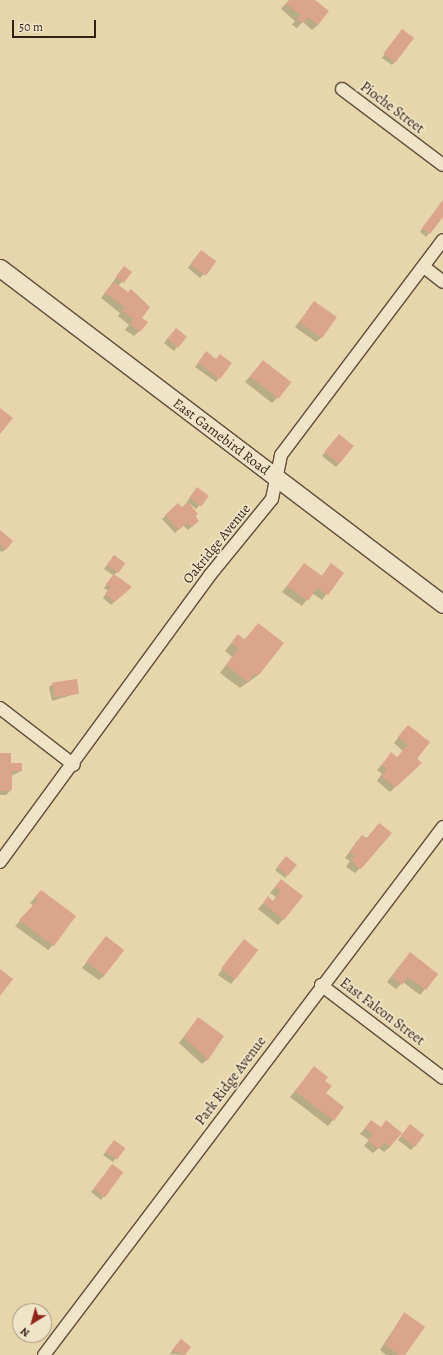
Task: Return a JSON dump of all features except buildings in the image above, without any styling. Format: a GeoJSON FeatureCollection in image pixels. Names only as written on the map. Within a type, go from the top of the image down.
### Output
{"type":"FeatureCollection","features":[{"type":"Feature","properties":{"kind":"main road","name":"East Gamebird Road"},"geometry":{"type":"LineString","coordinates":[[0,268],[274,478],[443,604]]}},
{"type":"Feature","properties":{"kind":"street","name":"Pioche Street"},"geometry":{"type":"LineString","coordinates":[[342,89],[443,165]]}},
{"type":"Feature","properties":{"kind":"street","name":"Oakridge Avenue"},"geometry":{"type":"LineString","coordinates":[[0,862],[74,765],[210,575],[272,499],[274,478],[281,455],[443,240]]}},
{"type":"Feature","properties":{"kind":"street"},"geometry":{"type":"LineString","coordinates":[[424,267],[443,282]]}},
{"type":"Feature","properties":{"kind":"street"},"geometry":{"type":"LineString","coordinates":[[0,708],[74,765]]}},
{"type":"Feature","properties":{"kind":"street","name":"Park Ridge Avenue"},"geometry":{"type":"LineString","coordinates":[[44,1355],[322,985],[443,827]]}},
{"type":"Feature","properties":{"kind":"street","name":"East Falcon Street"},"geometry":{"type":"LineString","coordinates":[[322,985],[443,1078]]}}]}
